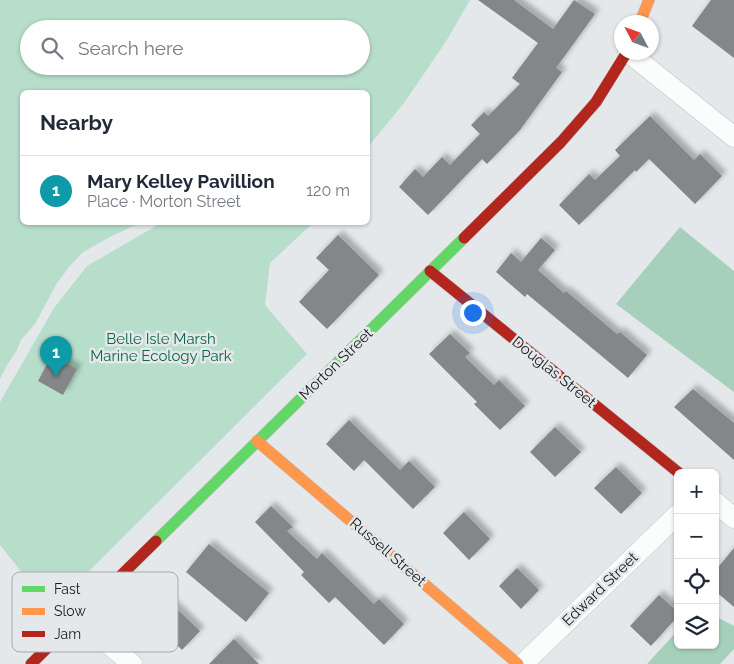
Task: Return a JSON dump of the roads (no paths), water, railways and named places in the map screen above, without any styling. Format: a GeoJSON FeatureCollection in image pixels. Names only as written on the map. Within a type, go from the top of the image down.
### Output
{"type":"FeatureCollection","features":[{"type":"Feature","properties":{"kind":"street"},"geometry":{"type":"LineString","coordinates":[[643,15],[649,0]]}},
{"type":"Feature","properties":{"kind":"street","name":"Morton Street"},"geometry":{"type":"LineString","coordinates":[[125,572],[561,142],[585,116],[623,60]]}},
{"type":"Feature","properties":{"kind":"street"},"geometry":{"type":"LineString","coordinates":[[638,60],[734,138]]}},
{"type":"Feature","properties":{"kind":"street","name":"Douglas Street"},"geometry":{"type":"LineString","coordinates":[[430,271],[674,469]]}},
{"type":"Feature","properties":{"kind":"street","name":"Russell Street"},"geometry":{"type":"LineString","coordinates":[[257,441],[518,664]]}},
{"type":"Feature","properties":{"kind":"street"},"geometry":{"type":"LineString","coordinates":[[719,505],[734,518]]}},
{"type":"Feature","properties":{"kind":"street","name":"Edward Street"},"geometry":{"type":"LineString","coordinates":[[523,664],[674,518]]}},
{"type":"Feature","properties":{"kind":"street","name":"Morton Street"},"geometry":{"type":"LineString","coordinates":[[31,664],[43,652]]}},
{"type":"Feature","properties":{"kind":"street"},"geometry":{"type":"LineString","coordinates":[[118,652],[132,664]]}},
{"type":"Feature","properties":{"kind":"place","name":"Mary Kelley Pavillion"},"geometry":{"type":"Point","coordinates":[56,377]}},
{"type":"Feature","properties":{"kind":"park label","name":"Belle Isle Marsh Marine Ecology Park"},"geometry":{"type":"Point","coordinates":[161,348]}}]}
